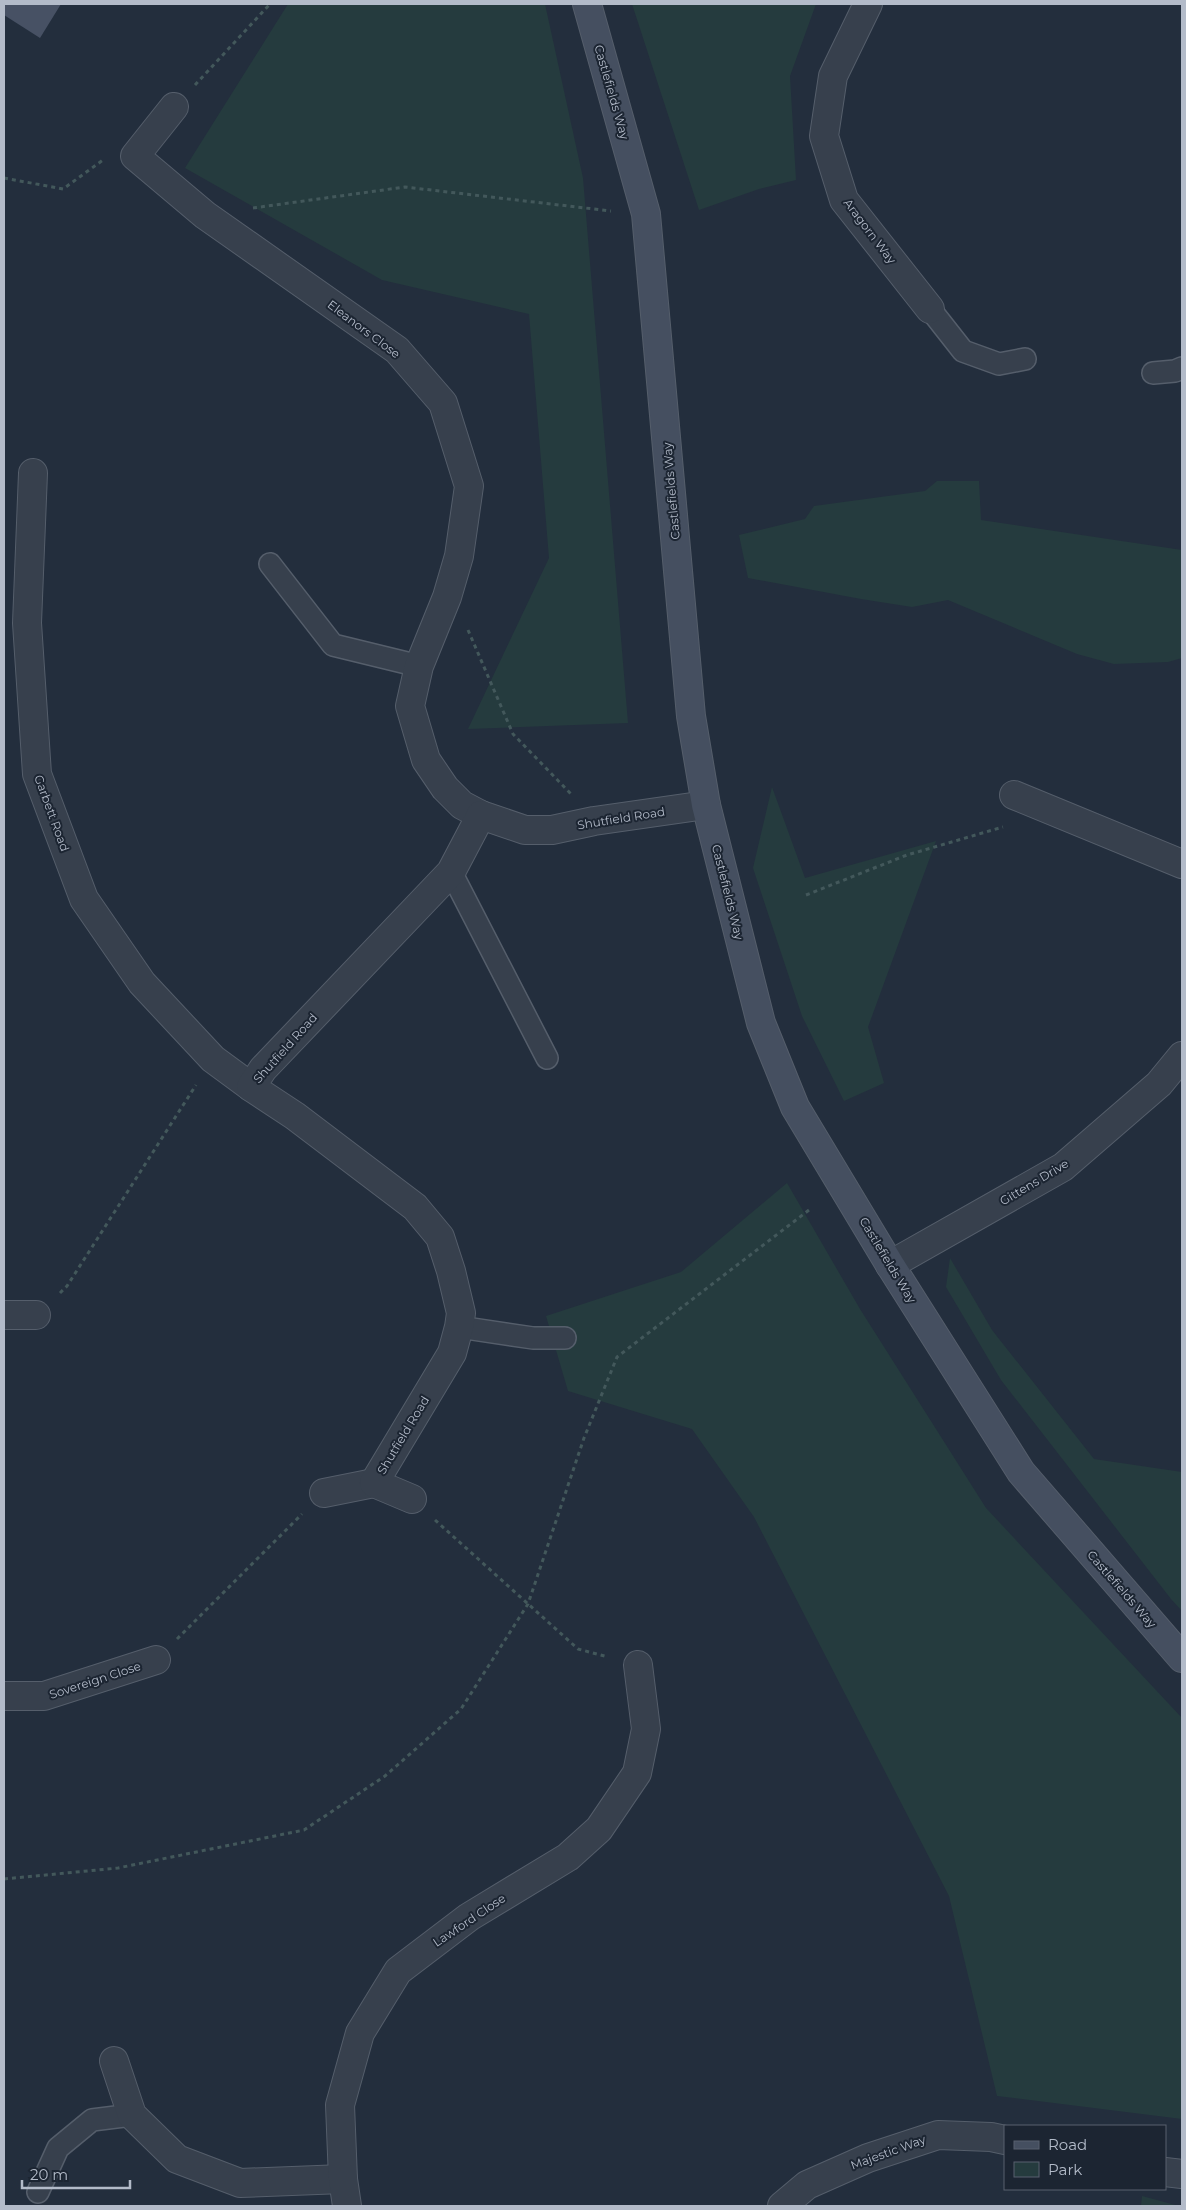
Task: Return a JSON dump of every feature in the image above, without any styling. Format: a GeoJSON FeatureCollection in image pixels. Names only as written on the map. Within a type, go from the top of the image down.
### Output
{"type":"FeatureCollection","features":[{"type":"Feature","properties":{"kind":"main road","name":"Castlefields Way"},"geometry":{"type":"LineString","coordinates":[[587,4],[646,214],[692,716],[706,804],[761,1022],[796,1107],[890,1265],[1021,1472],[1182,1658]]}},
{"type":"Feature","properties":{"kind":"street","name":"Aragorn Way"},"geometry":{"type":"LineString","coordinates":[[868,4],[832,76],[824,136],[844,200],[930,309]]}},
{"type":"Feature","properties":{"kind":"street"},"geometry":{"type":"LineString","coordinates":[[135,156],[174,107]]}},
{"type":"Feature","properties":{"kind":"street","name":"Eleanors Close"},"geometry":{"type":"LineString","coordinates":[[135,156],[205,215],[397,350],[442,402],[469,486],[459,556],[448,597],[419,666],[410,706],[426,760],[445,788],[462,805],[480,815]]}},
{"type":"Feature","properties":{"kind":"street","name":"Garbett Road"},"geometry":{"type":"LineString","coordinates":[[33,473],[27,623],[37,774],[84,899],[142,983],[213,1059],[250,1087]]}},
{"type":"Feature","properties":{"kind":"street"},"geometry":{"type":"LineString","coordinates":[[1024,799],[1182,864]]}},
{"type":"Feature","properties":{"kind":"street","name":"Shutfield Road"},"geometry":{"type":"LineString","coordinates":[[374,1483],[452,1352],[461,1313],[451,1271],[440,1237],[415,1207],[295,1116],[250,1087],[263,1069],[451,872],[480,815],[525,830],[552,830],[594,821],[706,804]]}},
{"type":"Feature","properties":{"kind":"street","name":"Gittens Drive"},"geometry":{"type":"LineString","coordinates":[[890,1265],[1063,1166],[1159,1084],[1182,1056]]}},
{"type":"Feature","properties":{"kind":"street"},"geometry":{"type":"LineString","coordinates":[[4,1315],[36,1315]]}},
{"type":"Feature","properties":{"kind":"street","name":"Shutfield Road"},"geometry":{"type":"LineString","coordinates":[[324,1493],[374,1483],[412,1499]]}},
{"type":"Feature","properties":{"kind":"street","name":"Sovereign Close"},"geometry":{"type":"LineString","coordinates":[[4,1696],[44,1696],[156,1660]]}},
{"type":"Feature","properties":{"kind":"street","name":"Lawford Close"},"geometry":{"type":"LineString","coordinates":[[347,2206],[343,2179],[340,2105],[360,2033],[398,1970],[469,1917],[568,1857],[599,1829],[637,1773],[646,1729],[638,1665]]}},
{"type":"Feature","properties":{"kind":"street"},"geometry":{"type":"LineString","coordinates":[[114,2061],[132,2115],[177,2159],[240,2183],[343,2179]]}},
{"type":"Feature","properties":{"kind":"street","name":"Majestic Way"},"geometry":{"type":"LineString","coordinates":[[782,2206],[807,2185],[868,2158],[938,2135],[991,2137],[1004,2140]]}},
{"type":"Feature","properties":{"kind":"street"},"geometry":{"type":"LineString","coordinates":[[1166,2172],[1182,2174]]}},
{"type":"Feature","properties":{"kind":"lane"},"geometry":{"type":"LineString","coordinates":[[930,309],[963,351],[998,364],[1025,359]]}},
{"type":"Feature","properties":{"kind":"lane"},"geometry":{"type":"LineString","coordinates":[[1153,373],[1175,371],[1182,368]]}},
{"type":"Feature","properties":{"kind":"lane"},"geometry":{"type":"LineString","coordinates":[[270,564],[333,645],[419,666]]}},
{"type":"Feature","properties":{"kind":"lane"},"geometry":{"type":"LineString","coordinates":[[451,872],[547,1058]]}},
{"type":"Feature","properties":{"kind":"lane"},"geometry":{"type":"LineString","coordinates":[[459,1327],[533,1338],[565,1338]]}},
{"type":"Feature","properties":{"kind":"lane"},"geometry":{"type":"LineString","coordinates":[[38,2192],[58,2148],[92,2120],[132,2115]]}},
{"type":"Feature","properties":{"kind":"path"},"geometry":{"type":"LineString","coordinates":[[174,107],[270,4]]}},
{"type":"Feature","properties":{"kind":"path"},"geometry":{"type":"LineString","coordinates":[[4,178],[63,189],[109,156],[135,156]]}},
{"type":"Feature","properties":{"kind":"path"},"geometry":{"type":"LineString","coordinates":[[205,215],[405,187],[560,206],[646,214]]}},
{"type":"Feature","properties":{"kind":"path"},"geometry":{"type":"LineString","coordinates":[[448,597],[457,604],[513,734],[573,795]]}},
{"type":"Feature","properties":{"kind":"path"},"geometry":{"type":"LineString","coordinates":[[806,895],[907,855],[1008,825],[1024,799]]}},
{"type":"Feature","properties":{"kind":"path"},"geometry":{"type":"LineString","coordinates":[[36,1315],[67,1286],[213,1059]]}},
{"type":"Feature","properties":{"kind":"path"},"geometry":{"type":"LineString","coordinates":[[4,1879],[118,1868],[304,1830],[385,1776],[461,1709],[528,1604],[584,1438],[617,1357],[809,1210]]}},
{"type":"Feature","properties":{"kind":"path"},"geometry":{"type":"LineString","coordinates":[[156,1660],[324,1493]]}},
{"type":"Feature","properties":{"kind":"path"},"geometry":{"type":"LineString","coordinates":[[412,1499],[578,1649],[638,1665]]}},
{"type":"Feature","properties":{"kind":"green space"},"geometry":{"type":"Polygon","coordinates":[[[288,4],[545,4],[583,178],[628,723],[468,729],[549,558],[529,314],[382,280],[185,168],[288,4]]]}},
{"type":"Feature","properties":{"kind":"green space"},"geometry":{"type":"Polygon","coordinates":[[[632,4],[816,4],[790,76],[796,180],[759,189],[699,210],[632,4]]]}},
{"type":"Feature","properties":{"kind":"green space"},"geometry":{"type":"Polygon","coordinates":[[[937,481],[979,481],[981,520],[1182,550],[1182,658],[1168,662],[1114,664],[1077,654],[948,600],[912,607],[748,578],[739,535],[805,519],[814,506],[925,491],[937,481]]]}},
{"type":"Feature","properties":{"kind":"green space"},"geometry":{"type":"Polygon","coordinates":[[[772,787],[805,878],[936,841],[868,1027],[884,1083],[844,1101],[802,1016],[753,868],[772,787]]]}},
{"type":"Feature","properties":{"kind":"green space"},"geometry":{"type":"Polygon","coordinates":[[[787,1183],[860,1309],[986,1508],[1182,1718],[1182,2119],[997,2096],[949,1896],[754,1517],[692,1429],[568,1391],[546,1316],[681,1272],[787,1183]]]}},
{"type":"Feature","properties":{"kind":"green space"},"geometry":{"type":"Polygon","coordinates":[[[950,1258],[992,1330],[1094,1459],[1182,1472],[1182,1611],[1001,1380],[946,1287],[950,1258]]]}},
{"type":"Feature","properties":{"kind":"green space"},"geometry":{"type":"Polygon","coordinates":[[[1142,2196],[1179,2206],[1141,2206],[1142,2196]]]}},
{"type":"Feature","properties":{"kind":"building"},"geometry":{"type":"Polygon","coordinates":[[[4,4],[61,4],[40,38],[4,15],[4,4]]]}}]}
